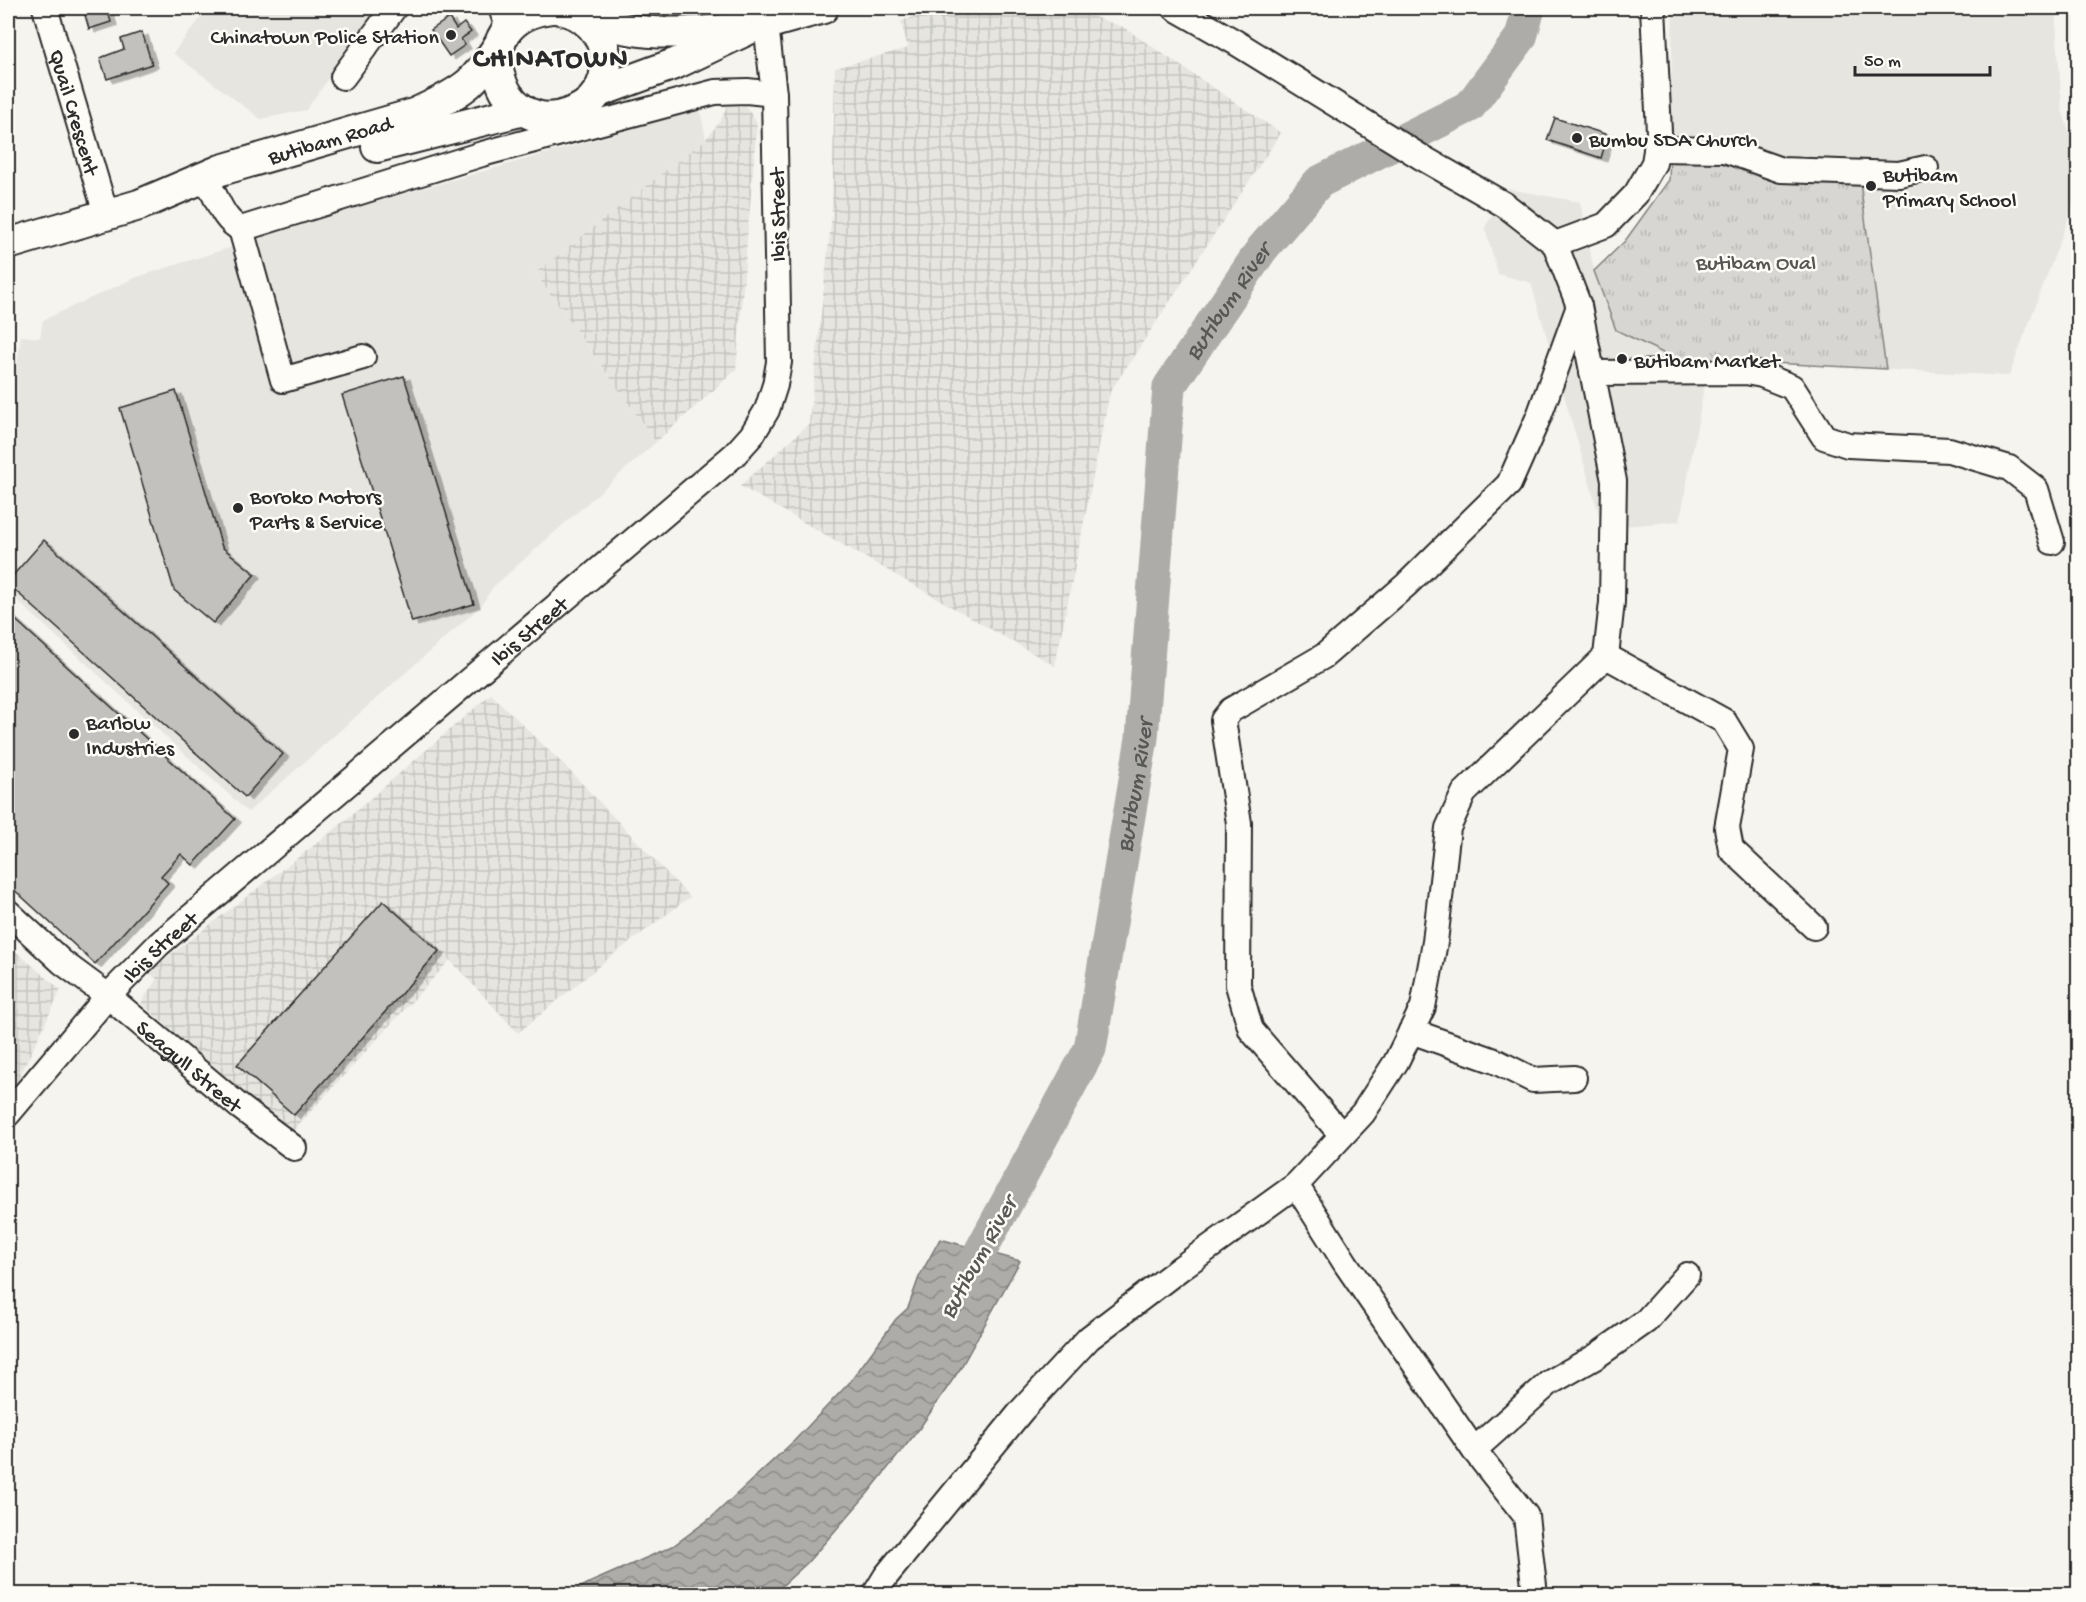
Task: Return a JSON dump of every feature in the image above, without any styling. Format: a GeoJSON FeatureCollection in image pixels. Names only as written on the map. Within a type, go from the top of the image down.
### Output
{"type":"FeatureCollection","features":[{"type":"Feature","properties":{"kind":"main road"},"geometry":{"type":"LineString","coordinates":[[598,92],[677,63],[758,26],[819,8]]}},
{"type":"Feature","properties":{"kind":"main road"},"geometry":{"type":"LineString","coordinates":[[562,10],[596,29],[605,50],[606,72],[598,92],[582,109],[560,117],[539,116],[524,110],[507,95],[499,79],[497,61],[503,27],[537,9],[562,10],[628,29],[669,33],[758,26]]}},
{"type":"Feature","properties":{"kind":"main road","name":"Butibam Road"},"geometry":{"type":"LineString","coordinates":[[139,205],[221,170],[414,114],[443,100],[467,85],[480,72],[503,27]]}},
{"type":"Feature","properties":{"kind":"main road","name":"Butibam Road"},"geometry":{"type":"LineString","coordinates":[[8,244],[139,205],[213,192],[416,136],[524,110]]}},
{"type":"Feature","properties":{"kind":"street","name":"Quail Crescent"},"geometry":{"type":"LineString","coordinates":[[45,8],[106,214]]}},
{"type":"Feature","properties":{"kind":"street"},"geometry":{"type":"LineString","coordinates":[[343,77],[394,8]]}},
{"type":"Feature","properties":{"kind":"street"},"geometry":{"type":"LineString","coordinates":[[875,1594],[886,1576],[1023,1409],[1089,1338],[1182,1267],[1296,1185],[1363,1113],[1395,1062],[1423,1007],[1431,963],[1448,828],[1464,793],[1606,656],[1612,602],[1614,481],[1579,306],[1555,244],[1504,205],[1175,8]]}},
{"type":"Feature","properties":{"kind":"street"},"geometry":{"type":"LineString","coordinates":[[1555,244],[1606,225],[1636,194],[1654,163],[1659,132],[1653,8]]}},
{"type":"Feature","properties":{"kind":"street","name":"Ibis Street"},"geometry":{"type":"LineString","coordinates":[[8,1114],[108,996],[159,944],[724,463],[752,435],[767,410],[775,385],[778,362],[774,94],[758,26]]}},
{"type":"Feature","properties":{"kind":"street"},"geometry":{"type":"LineString","coordinates":[[213,192],[228,219],[241,229],[482,154],[715,92],[747,91],[774,94]]}},
{"type":"Feature","properties":{"kind":"street"},"geometry":{"type":"LineString","coordinates":[[1656,149],[1725,150],[1781,170],[1899,174],[1926,168]]}},
{"type":"Feature","properties":{"kind":"street"},"geometry":{"type":"LineString","coordinates":[[241,229],[283,380],[363,357]]}},
{"type":"Feature","properties":{"kind":"street"},"geometry":{"type":"LineString","coordinates":[[1341,1134],[1251,1030],[1238,985],[1239,823],[1223,720],[1231,710],[1324,656],[1406,585],[1509,483],[1539,416],[1579,306]]}},
{"type":"Feature","properties":{"kind":"street"},"geometry":{"type":"LineString","coordinates":[[1592,373],[1746,372],[1762,375],[1792,387],[1824,437],[1848,445],[1949,450],[2008,468],[2036,489],[2052,542]]}},
{"type":"Feature","properties":{"kind":"street"},"geometry":{"type":"LineString","coordinates":[[1606,656],[1724,721],[1741,749],[1727,828],[1731,849],[1814,927]]}},
{"type":"Feature","properties":{"kind":"street","name":"Seagull Street"},"geometry":{"type":"LineString","coordinates":[[8,912],[62,962],[108,996],[240,1107],[294,1148]]}},
{"type":"Feature","properties":{"kind":"street"},"geometry":{"type":"LineString","coordinates":[[1411,1031],[1495,1061],[1533,1080],[1574,1078]]}},
{"type":"Feature","properties":{"kind":"street"},"geometry":{"type":"LineString","coordinates":[[1296,1185],[1346,1264],[1474,1449],[1526,1516],[1534,1594]]}},
{"type":"Feature","properties":{"kind":"street"},"geometry":{"type":"LineString","coordinates":[[1474,1449],[1549,1383],[1595,1357],[1646,1321],[1687,1275]]}},
{"type":"Feature","properties":{"kind":"shaded area"},"geometry":{"type":"Polygon","coordinates":[[[209,8],[379,8],[306,110],[261,119],[173,53],[209,8]]]}},
{"type":"Feature","properties":{"kind":"shaded area"},"geometry":{"type":"Polygon","coordinates":[[[943,8],[1069,8],[1123,27],[1281,133],[1110,392],[1055,666],[740,486],[809,424],[832,214],[835,68],[908,48],[901,21],[943,8]]]}},
{"type":"Feature","properties":{"kind":"shaded area","name":"Butibam Primary School"},"geometry":{"type":"Polygon","coordinates":[[[1673,8],[2055,8],[2062,109],[2078,163],[2078,193],[2009,376],[1709,360],[1680,521],[1603,528],[1531,283],[1498,274],[1485,227],[1509,189],[1580,202],[1594,270],[1625,241],[1669,180],[1673,8]]]}},
{"type":"Feature","properties":{"kind":"shaded area"},"geometry":{"type":"Polygon","coordinates":[[[727,106],[746,107],[757,123],[736,370],[656,442],[535,273],[706,139],[721,120],[727,106]]]}},
{"type":"Feature","properties":{"kind":"shaded area","name":"Boroko Motors Parts & Service"},"geometry":{"type":"Polygon","coordinates":[[[700,110],[706,139],[535,273],[656,442],[493,587],[481,606],[248,812],[8,592],[8,428],[21,336],[40,338],[43,320],[137,277],[375,202],[700,110]]]}},
{"type":"Feature","properties":{"kind":"shaded area"},"geometry":{"type":"Polygon","coordinates":[[[491,694],[565,766],[690,897],[614,954],[518,1033],[450,960],[289,1135],[141,1003],[157,979],[148,972],[334,830],[491,694]]]}},
{"type":"Feature","properties":{"kind":"shaded area"},"geometry":{"type":"Polygon","coordinates":[[[8,945],[61,990],[8,1101],[8,945]]]}},
{"type":"Feature","properties":{"kind":"green space","name":"Butibam Oval"},"geometry":{"type":"Polygon","coordinates":[[[1670,156],[1857,161],[1886,369],[1673,358],[1616,330],[1594,271],[1625,241],[1669,180],[1670,156]]]}},
{"type":"Feature","properties":{"kind":"water"},"geometry":{"type":"Polygon","coordinates":[[[940,1239],[1020,1261],[960,1369],[919,1429],[868,1493],[807,1563],[773,1594],[568,1594],[673,1546],[712,1517],[794,1441],[850,1382],[896,1319],[908,1308],[919,1277],[940,1239]]]}},
{"type":"Feature","properties":{"kind":"building"},"geometry":{"type":"Polygon","coordinates":[[[83,8],[107,8],[111,22],[89,29],[83,8]]]}},
{"type":"Feature","properties":{"kind":"building","name":"Chinatown Police Station"},"geometry":{"type":"Polygon","coordinates":[[[449,18],[456,29],[464,23],[471,32],[461,39],[465,45],[449,56],[431,30],[449,18]]]}},
{"type":"Feature","properties":{"kind":"building"},"geometry":{"type":"Polygon","coordinates":[[[142,32],[152,64],[107,79],[100,58],[124,49],[121,39],[142,32]]]}},
{"type":"Feature","properties":{"kind":"building","name":"Bumbu SDA Church"},"geometry":{"type":"Polygon","coordinates":[[[1555,118],[1608,135],[1601,158],[1547,140],[1555,118]]]}},
{"type":"Feature","properties":{"kind":"building"},"geometry":{"type":"Polygon","coordinates":[[[404,376],[474,604],[412,622],[342,395],[404,376]]]}},
{"type":"Feature","properties":{"kind":"building"},"geometry":{"type":"Polygon","coordinates":[[[176,391],[222,547],[255,574],[213,623],[174,590],[120,408],[176,391]]]}},
{"type":"Feature","properties":{"kind":"building"},"geometry":{"type":"Polygon","coordinates":[[[44,540],[283,754],[245,797],[8,584],[8,581],[44,540]]]}},
{"type":"Feature","properties":{"kind":"building","name":"Barlow Industries"},"geometry":{"type":"Polygon","coordinates":[[[8,613],[235,819],[193,865],[181,854],[161,876],[168,883],[95,964],[8,884],[8,613]]]}},
{"type":"Feature","properties":{"kind":"building"},"geometry":{"type":"Polygon","coordinates":[[[383,901],[439,951],[294,1115],[237,1065],[383,901]]]}},
{"type":"Feature","properties":{"kind":"waterway","name":"Butibum River"},"geometry":{"type":"LineString","coordinates":[[960,1289],[1090,1049],[1142,738],[1169,387],[1262,249],[1319,182],[1470,106],[1521,37],[1529,8]]}},
{"type":"Feature","properties":{"kind":"place","name":"Chinatown Police Station"},"geometry":{"type":"Point","coordinates":[451,35]}},
{"type":"Feature","properties":{"kind":"place","name":"Bumbu SDA Church"},"geometry":{"type":"Point","coordinates":[1577,138]}},
{"type":"Feature","properties":{"kind":"place","name":"Butibam Primary School"},"geometry":{"type":"Point","coordinates":[1871,186]}},
{"type":"Feature","properties":{"kind":"place","name":"Butibam Market"},"geometry":{"type":"Point","coordinates":[1622,359]}},
{"type":"Feature","properties":{"kind":"place","name":"Boroko Motors Parts & Service"},"geometry":{"type":"Point","coordinates":[238,508]}},
{"type":"Feature","properties":{"kind":"place","name":"Barlow Industries"},"geometry":{"type":"Point","coordinates":[74,734]}},
{"type":"Feature","properties":{"kind":"district","name":"CHINATOWN"},"geometry":{"type":"Point","coordinates":[551,56]}}]}
